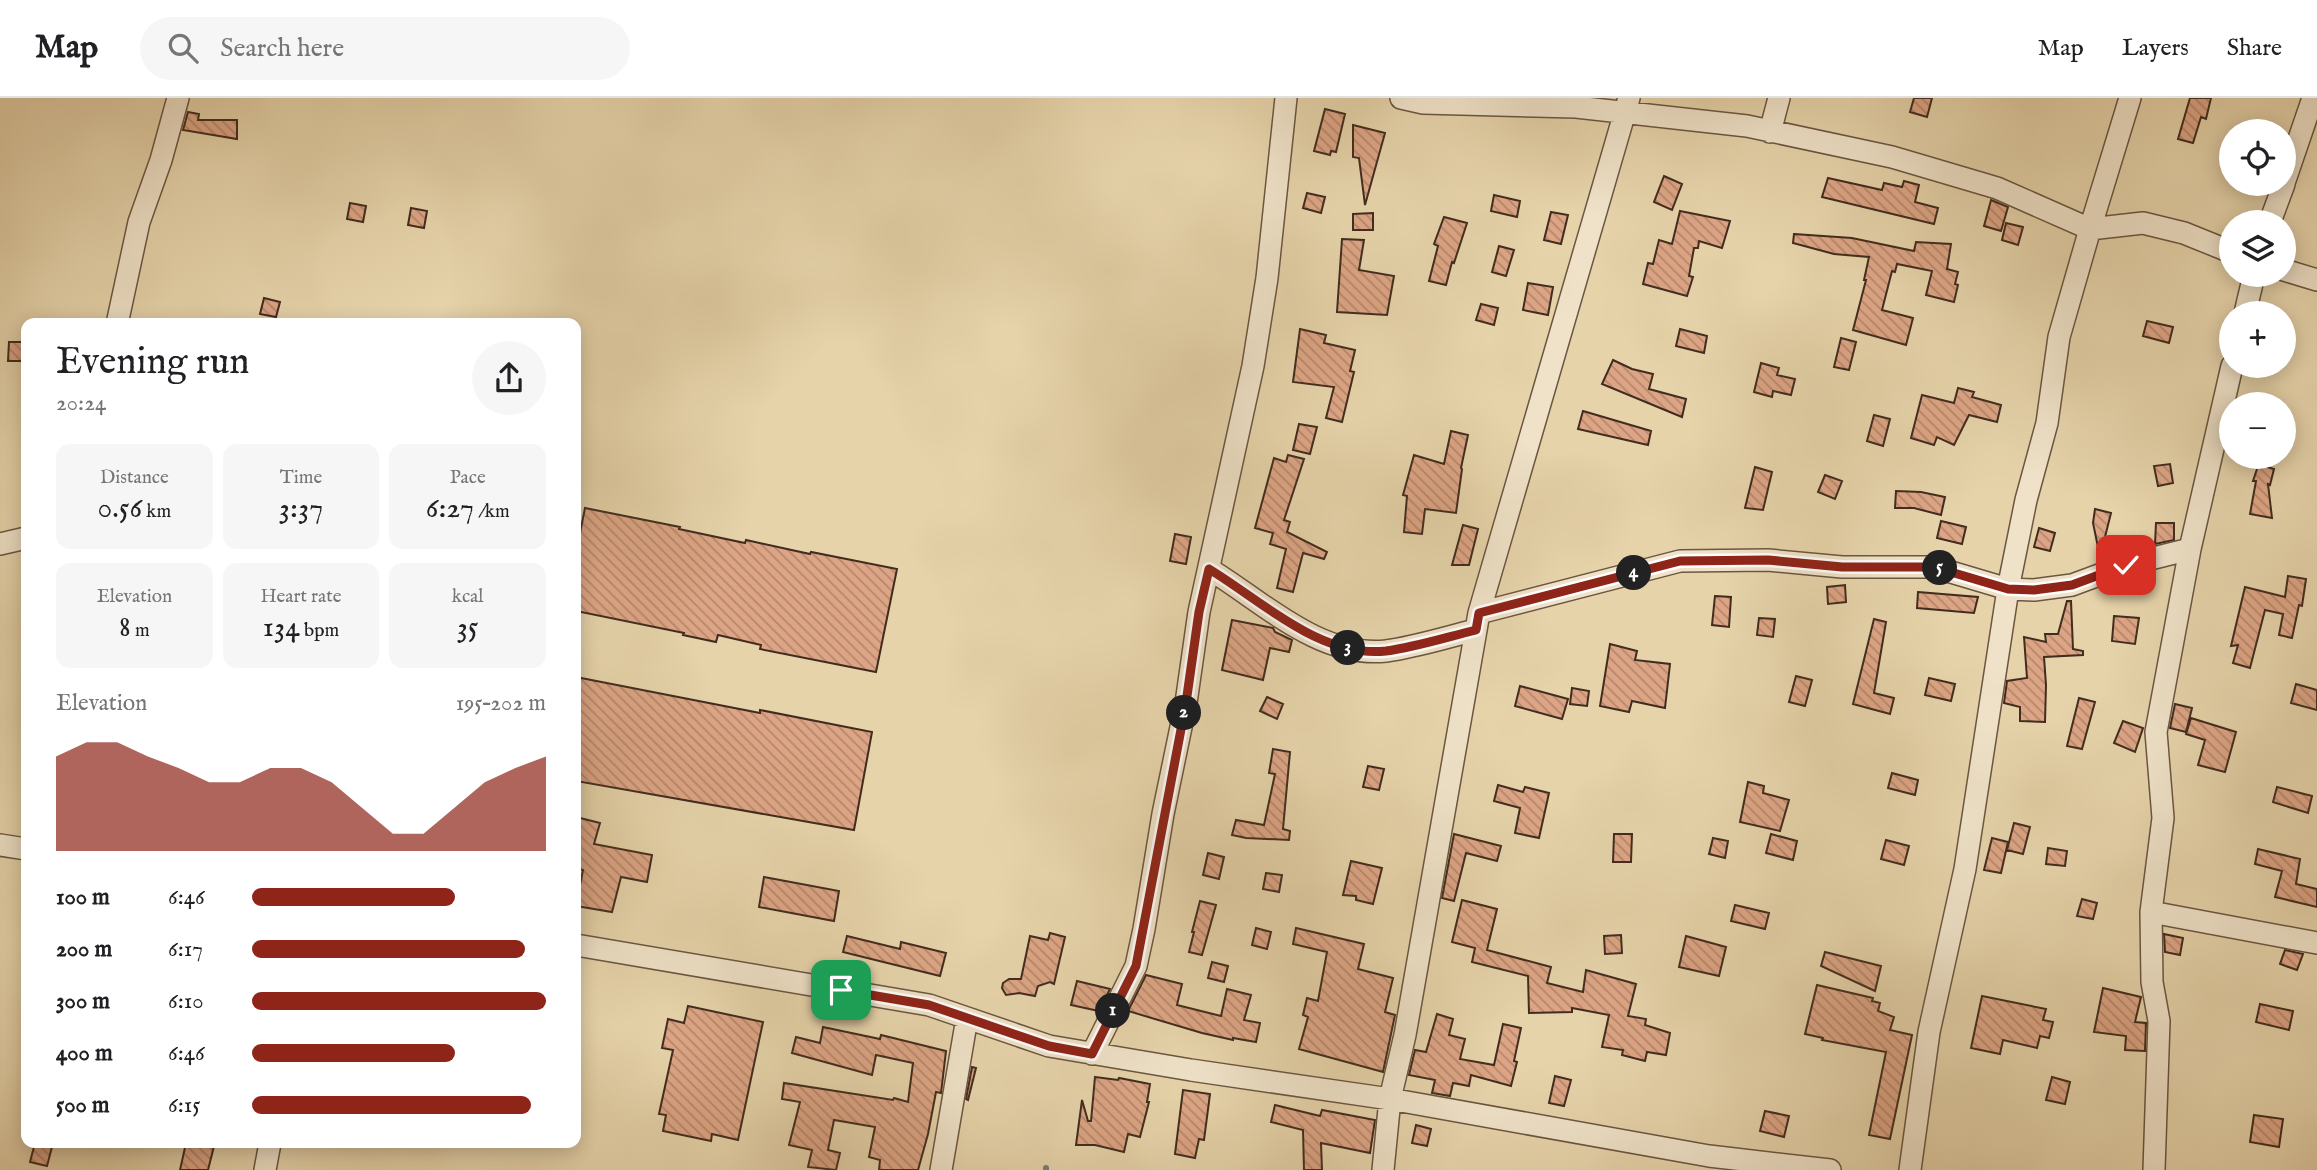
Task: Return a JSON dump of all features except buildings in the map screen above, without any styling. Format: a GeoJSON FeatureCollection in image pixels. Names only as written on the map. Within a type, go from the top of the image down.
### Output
{"type":"FeatureCollection","features":[{"type":"Feature","properties":{"kind":"street"},"geometry":{"type":"LineString","coordinates":[[118,318],[139,222],[161,160],[178,98]]}},
{"type":"Feature","properties":{"kind":"street"},"geometry":{"type":"LineString","coordinates":[[1092,1054],[1136,966],[1186,703],[1199,612],[1255,354],[1268,278],[1286,98]]}},
{"type":"Feature","properties":{"kind":"street"},"geometry":{"type":"LineString","coordinates":[[1401,98],[1423,103],[1476,101],[1576,107],[1627,105],[1747,126],[1892,157],[1997,188],[2090,229],[2143,223],[2185,233],[2219,247]]}},
{"type":"Feature","properties":{"kind":"street"},"geometry":{"type":"LineString","coordinates":[[1770,132],[1779,98]]}},
{"type":"Feature","properties":{"kind":"street"},"geometry":{"type":"LineString","coordinates":[[1910,1170],[1929,1032],[1965,869],[2008,589],[2026,500],[2047,423],[2059,337],[2130,98]]}},
{"type":"Feature","properties":{"kind":"street"},"geometry":{"type":"LineString","coordinates":[[2296,148],[2313,98]]}},
{"type":"Feature","properties":{"kind":"street"},"geometry":{"type":"LineString","coordinates":[[1383,1170],[1390,1099],[1405,1035],[1477,622],[1627,105]]}},
{"type":"Feature","properties":{"kind":"street"},"geometry":{"type":"LineString","coordinates":[[2296,274],[2317,280]]}},
{"type":"Feature","properties":{"kind":"street"},"geometry":{"type":"LineString","coordinates":[[2154,1170],[2159,1021],[2152,982],[2151,912],[2163,818],[2156,732],[2190,549],[2229,378]]}},
{"type":"Feature","properties":{"kind":"street"},"geometry":{"type":"LineString","coordinates":[[0,544],[21,539]]}},
{"type":"Feature","properties":{"kind":"street"},"geometry":{"type":"LineString","coordinates":[[1209,569],[1315,636],[1360,650],[1386,651],[1680,561],[1768,560],[1842,567],[1934,567],[2008,589],[2034,590],[2072,585],[2126,565],[2190,549]]}},
{"type":"Feature","properties":{"kind":"street"},"geometry":{"type":"LineString","coordinates":[[0,845],[21,848]]}},
{"type":"Feature","properties":{"kind":"street"},"geometry":{"type":"LineString","coordinates":[[2151,912],[2317,943]]}},
{"type":"Feature","properties":{"kind":"street"},"geometry":{"type":"LineString","coordinates":[[581,946],[929,1005],[1049,1046],[1092,1054],[1390,1099],[1709,1156],[1830,1170]]}},
{"type":"Feature","properties":{"kind":"street"},"geometry":{"type":"LineString","coordinates":[[941,1170],[967,1018]]}},
{"type":"Feature","properties":{"kind":"street"},"geometry":{"type":"LineString","coordinates":[[265,1170],[269,1148]]}},
{"type":"Feature","properties":{"kind":"route"},"geometry":{"type":"LineString","coordinates":[[841,990],[929,1005],[1049,1046],[1092,1054],[1136,966],[1209,569],[1315,636],[1360,650],[1386,651],[1476,630],[1479,613],[1680,561],[1768,560],[1842,567],[1934,567],[2008,589],[2034,590],[2072,585],[2126,565]]}}]}
